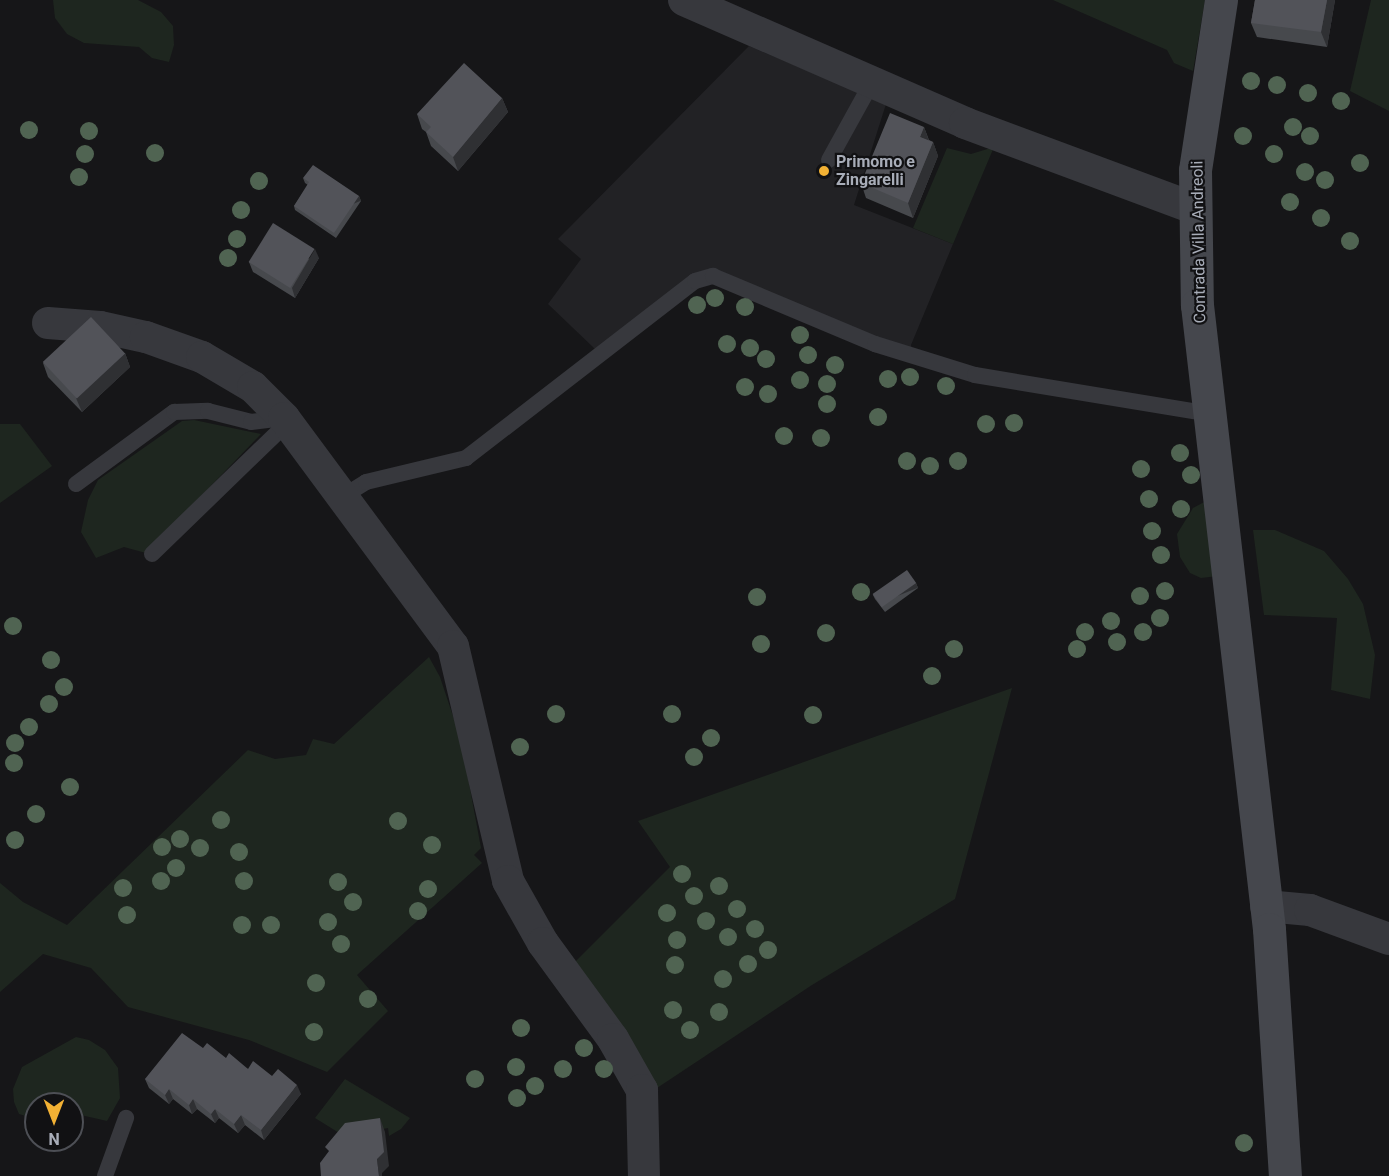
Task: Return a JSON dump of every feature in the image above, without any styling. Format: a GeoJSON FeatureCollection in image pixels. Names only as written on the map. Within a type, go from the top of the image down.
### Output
{"type":"FeatureCollection","features":[{"type":"Feature","properties":{"kind":"main road","name":"Contrada Villa Andreoli"},"geometry":{"type":"LineString","coordinates":[[1221,0],[1195,170],[1197,305],[1266,906],[1285,1176]]}},
{"type":"Feature","properties":{"kind":"street"},"geometry":{"type":"LineString","coordinates":[[684,0],[965,123],[1196,209]]}},
{"type":"Feature","properties":{"kind":"street"},"geometry":{"type":"LineString","coordinates":[[48,323],[100,327],[146,337],[202,357],[253,387],[285,421],[453,646],[508,880],[543,943],[613,1039],[642,1090],[644,1176]]}},
{"type":"Feature","properties":{"kind":"street"},"geometry":{"type":"LineString","coordinates":[[1266,906],[1310,910],[1389,939]]}},
{"type":"Feature","properties":{"kind":"lane"},"geometry":{"type":"LineString","coordinates":[[829,160],[872,82]]}},
{"type":"Feature","properties":{"kind":"lane"},"geometry":{"type":"LineString","coordinates":[[342,497],[366,482],[466,458],[695,281],[713,276],[875,344],[975,375],[1210,414]]}},
{"type":"Feature","properties":{"kind":"lane"},"geometry":{"type":"LineString","coordinates":[[76,484],[174,412],[208,411],[251,422],[285,421]]}},
{"type":"Feature","properties":{"kind":"lane"},"geometry":{"type":"LineString","coordinates":[[152,554],[285,421]]}},
{"type":"Feature","properties":{"kind":"lane"},"geometry":{"type":"LineString","coordinates":[[105,1176],[126,1118]]}},
{"type":"Feature","properties":{"kind":"shaded area"},"geometry":{"type":"Polygon","coordinates":[[[53,0],[138,0],[161,12],[173,26],[174,45],[169,62],[152,58],[139,47],[84,43],[67,34],[55,18],[53,0]]]}},
{"type":"Feature","properties":{"kind":"shaded area"},"geometry":{"type":"Polygon","coordinates":[[[1053,0],[1205,0],[1193,71],[1174,63],[1167,50],[1053,0]]]}},
{"type":"Feature","properties":{"kind":"shaded area"},"geometry":{"type":"Polygon","coordinates":[[[1371,0],[1389,0],[1389,111],[1350,91],[1371,0]]]}},
{"type":"Feature","properties":{"kind":"shaded area"},"geometry":{"type":"Polygon","coordinates":[[[749,46],[886,104],[854,205],[953,244],[911,345],[913,354],[707,273],[595,349],[548,304],[581,259],[558,239],[749,46]]]}},
{"type":"Feature","properties":{"kind":"shaded area"},"geometry":{"type":"Polygon","coordinates":[[[994,147],[953,244],[913,228],[947,148],[971,154],[994,147]]]}},
{"type":"Feature","properties":{"kind":"shaded area"},"geometry":{"type":"Polygon","coordinates":[[[194,420],[261,434],[146,553],[124,547],[96,558],[81,532],[88,500],[98,480],[182,421],[194,420]]]}},
{"type":"Feature","properties":{"kind":"shaded area"},"geometry":{"type":"Polygon","coordinates":[[[0,424],[20,424],[52,466],[0,503],[0,424]]]}},
{"type":"Feature","properties":{"kind":"shaded area"},"geometry":{"type":"Polygon","coordinates":[[[1208,500],[1218,576],[1201,578],[1190,573],[1180,557],[1177,534],[1193,508],[1208,500]]]}},
{"type":"Feature","properties":{"kind":"shaded area"},"geometry":{"type":"Polygon","coordinates":[[[1253,530],[1275,530],[1324,551],[1348,579],[1363,604],[1375,655],[1370,699],[1331,690],[1337,618],[1264,615],[1253,530]]]}},
{"type":"Feature","properties":{"kind":"shaded area"},"geometry":{"type":"Polygon","coordinates":[[[429,657],[440,677],[461,740],[481,848],[474,855],[482,863],[357,975],[388,1011],[327,1072],[249,1040],[128,1007],[91,968],[43,954],[0,992],[0,883],[23,902],[67,925],[248,750],[275,759],[306,755],[313,739],[334,744],[429,657]]]}},
{"type":"Feature","properties":{"kind":"shaded area"},"geometry":{"type":"Polygon","coordinates":[[[1012,688],[955,899],[812,985],[645,1096],[570,967],[670,867],[638,821],[1012,688]]]}},
{"type":"Feature","properties":{"kind":"shaded area"},"geometry":{"type":"Polygon","coordinates":[[[76,1037],[89,1040],[105,1050],[118,1068],[120,1098],[107,1121],[84,1116],[84,1092],[24,1092],[24,1115],[19,1114],[14,1102],[13,1089],[22,1067],[76,1037]]]}},
{"type":"Feature","properties":{"kind":"shaded area"},"geometry":{"type":"Polygon","coordinates":[[[345,1079],[410,1118],[401,1129],[389,1136],[388,1128],[344,1136],[315,1118],[345,1079]]]}},
{"type":"Feature","properties":{"kind":"building"},"geometry":{"type":"Polygon","coordinates":[[[1255,0],[1327,0],[1321,32],[1251,23],[1255,0]]]}},
{"type":"Feature","properties":{"kind":"building"},"geometry":{"type":"Polygon","coordinates":[[[464,63],[502,98],[453,157],[426,132],[431,127],[417,114],[464,63]]]}},
{"type":"Feature","properties":{"kind":"building"},"geometry":{"type":"Polygon","coordinates":[[[890,113],[924,127],[920,137],[933,142],[908,203],[861,183],[890,113]]]}},
{"type":"Feature","properties":{"kind":"building"},"geometry":{"type":"Polygon","coordinates":[[[313,165],[359,196],[334,233],[294,206],[309,182],[303,178],[313,165]]]}},
{"type":"Feature","properties":{"kind":"building"},"geometry":{"type":"Polygon","coordinates":[[[273,223],[315,249],[290,288],[249,262],[273,223]]]}},
{"type":"Feature","properties":{"kind":"building"},"geometry":{"type":"Polygon","coordinates":[[[91,317],[125,354],[77,399],[43,362],[91,317]]]}},
{"type":"Feature","properties":{"kind":"building"},"geometry":{"type":"Polygon","coordinates":[[[907,570],[916,583],[882,607],[873,594],[907,570]]]}},
{"type":"Feature","properties":{"kind":"building"},"geometry":{"type":"Polygon","coordinates":[[[182,1033],[203,1048],[207,1043],[226,1058],[229,1053],[248,1069],[253,1061],[272,1076],[278,1069],[297,1085],[261,1130],[241,1115],[234,1124],[215,1109],[211,1114],[193,1099],[189,1105],[169,1089],[165,1095],[145,1079],[182,1033]]]}},
{"type":"Feature","properties":{"kind":"building"},"geometry":{"type":"Polygon","coordinates":[[[380,1118],[384,1152],[377,1159],[379,1176],[321,1176],[320,1163],[329,1151],[325,1147],[345,1123],[380,1118]]]}},
{"type":"Feature","properties":{"kind":"place","name":"Primomo e Zingarelli"},"geometry":{"type":"Point","coordinates":[824,171]}}]}
